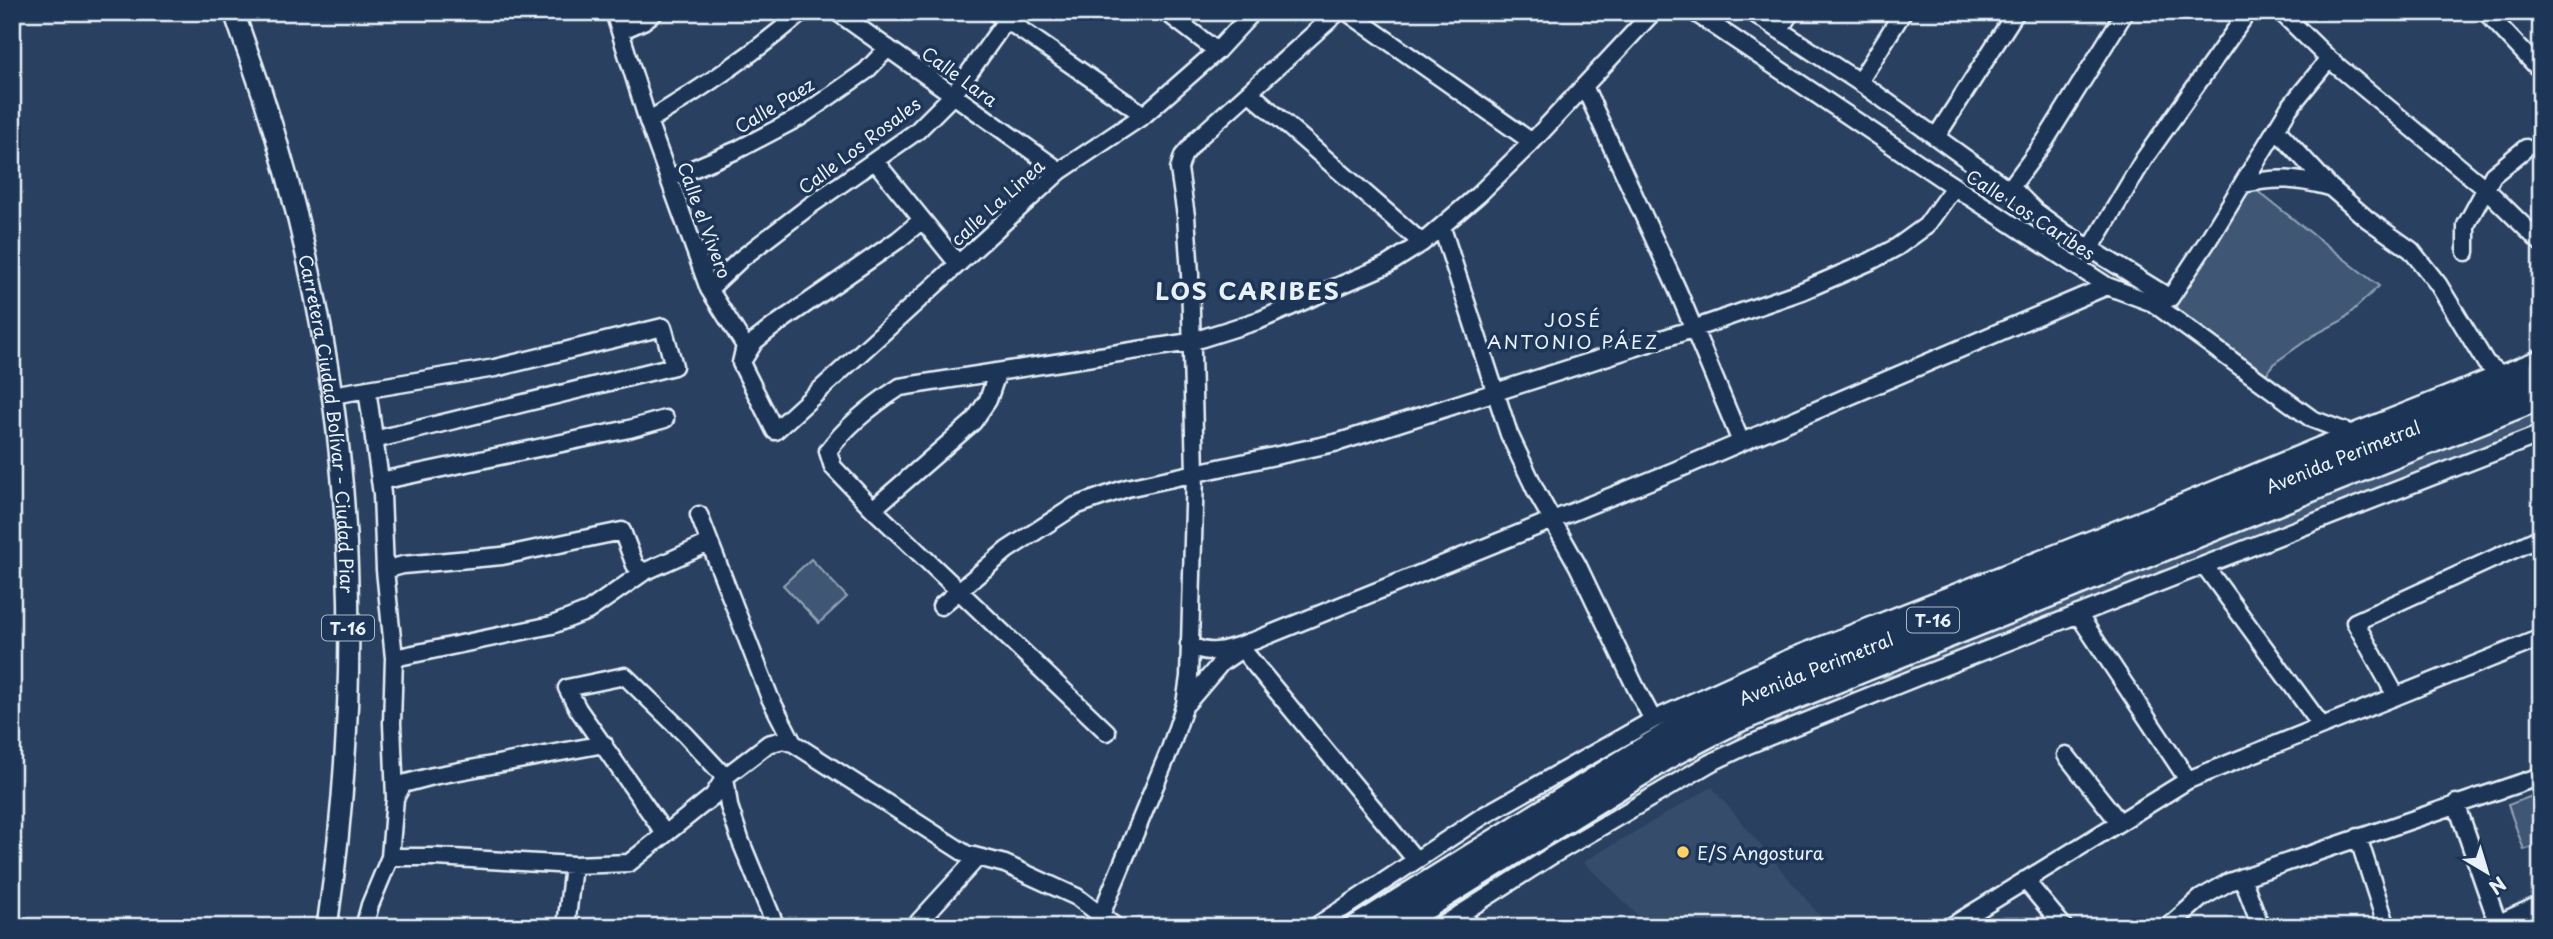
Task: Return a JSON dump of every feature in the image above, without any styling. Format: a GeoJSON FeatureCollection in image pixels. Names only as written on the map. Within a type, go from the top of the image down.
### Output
{"type":"FeatureCollection","features":[{"type":"Feature","properties":{"kind":"highway","name":"Avenida Perimetral"},"geometry":{"type":"LineString","coordinates":[[1357,927],[1635,754],[1728,704],[2541,376]]}},
{"type":"Feature","properties":{"kind":"highway","name":"Avenida Perimetral"},"geometry":{"type":"LineString","coordinates":[[1394,927],[1674,753],[1736,721],[2541,397]]}},
{"type":"Feature","properties":{"kind":"main road","name":"Carretera Ciudad Bolívar - Ciudad Piar"},"geometry":{"type":"LineString","coordinates":[[235,14],[263,94],[312,285],[332,395],[340,462],[349,658],[340,831],[327,927]]}},
{"type":"Feature","properties":{"kind":"street","name":"Calle el Vivero"},"geometry":{"type":"LineString","coordinates":[[614,12],[648,121],[709,289],[745,346],[741,363],[775,431]]}},
{"type":"Feature","properties":{"kind":"street"},"geometry":{"type":"LineString","coordinates":[[620,31],[643,21],[655,12]]}},
{"type":"Feature","properties":{"kind":"street"},"geometry":{"type":"LineString","coordinates":[[648,121],[716,79],[802,12]]}},
{"type":"Feature","properties":{"kind":"street","name":"Calle Lara"},"geometry":{"type":"LineString","coordinates":[[838,12],[1060,171]]}},
{"type":"Feature","properties":{"kind":"street"},"geometry":{"type":"LineString","coordinates":[[1166,12],[1217,51]]}},
{"type":"Feature","properties":{"kind":"street","name":"calle La Linea"},"geometry":{"type":"LineString","coordinates":[[775,431],[1060,171],[1144,116],[1217,51],[1253,12]]}},
{"type":"Feature","properties":{"kind":"street"},"geometry":{"type":"LineString","coordinates":[[1101,915],[1170,749],[1185,705],[1189,677],[1195,472],[1190,274],[1178,169],[1183,156],[1197,139],[1338,12]]}},
{"type":"Feature","properties":{"kind":"street"},"geometry":{"type":"LineString","coordinates":[[1347,12],[1532,142]]}},
{"type":"Feature","properties":{"kind":"street"},"geometry":{"type":"LineString","coordinates":[[1107,732],[873,509],[833,467],[828,451],[837,439],[882,399],[900,387],[1191,342],[1304,303],[1387,265],[1442,228],[1532,142],[1653,12]]}},
{"type":"Feature","properties":{"kind":"street","name":"Calle Los Caribes"},"geometry":{"type":"LineString","coordinates":[[1694,12],[2106,286],[2153,303],[2312,419],[2352,434]]}},
{"type":"Feature","properties":{"kind":"street"},"geometry":{"type":"LineString","coordinates":[[1752,12],[1859,82],[2004,186],[2011,187],[2035,211],[2170,298],[2289,108],[2329,59]]}},
{"type":"Feature","properties":{"kind":"street"},"geometry":{"type":"LineString","coordinates":[[1779,30],[1791,12]]}},
{"type":"Feature","properties":{"kind":"street"},"geometry":{"type":"LineString","coordinates":[[1859,82],[1903,12]]}},
{"type":"Feature","properties":{"kind":"street"},"geometry":{"type":"LineString","coordinates":[[1936,136],[2016,12]]}},
{"type":"Feature","properties":{"kind":"street"},"geometry":{"type":"LineString","coordinates":[[2011,187],[2052,130],[2125,12]]}},
{"type":"Feature","properties":{"kind":"street"},"geometry":{"type":"LineString","coordinates":[[2091,248],[2144,159],[2248,12]]}},
{"type":"Feature","properties":{"kind":"street"},"geometry":{"type":"LineString","coordinates":[[2281,12],[2329,59],[2486,189],[2541,243]]}},
{"type":"Feature","properties":{"kind":"street"},"geometry":{"type":"LineString","coordinates":[[2486,12],[2541,71]]}},
{"type":"Feature","properties":{"kind":"street"},"geometry":{"type":"LineString","coordinates":[[1005,15],[1144,116]]}},
{"type":"Feature","properties":{"kind":"street","name":"Calle Los Rosales"},"geometry":{"type":"LineString","coordinates":[[709,289],[791,220],[918,131],[954,94],[1005,15]]}},
{"type":"Feature","properties":{"kind":"street","name":"Calle Paez"},"geometry":{"type":"LineString","coordinates":[[669,179],[737,150],[800,117],[866,71],[888,48]]}},
{"type":"Feature","properties":{"kind":"street"},"geometry":{"type":"LineString","coordinates":[[1584,86],[1643,212],[1741,442]]}},
{"type":"Feature","properties":{"kind":"street"},"geometry":{"type":"LineString","coordinates":[[1249,92],[1422,243]]}},
{"type":"Feature","properties":{"kind":"street"},"geometry":{"type":"LineString","coordinates":[[2276,129],[2330,187],[2367,219],[2411,250],[2438,284],[2486,363],[2501,374]]}},
{"type":"Feature","properties":{"kind":"street"},"geometry":{"type":"LineString","coordinates":[[2466,252],[2466,225],[2493,175],[2526,148]]}},
{"type":"Feature","properties":{"kind":"street"},"geometry":{"type":"LineString","coordinates":[[875,162],[958,264]]}},
{"type":"Feature","properties":{"kind":"street"},"geometry":{"type":"LineString","coordinates":[[2243,184],[2272,178],[2298,178],[2330,187]]}},
{"type":"Feature","properties":{"kind":"street"},"geometry":{"type":"LineString","coordinates":[[941,606],[1007,550],[1075,506],[1128,488],[1339,442],[1693,329],[1802,291],[1897,247],[1926,226],[1954,187]]}},
{"type":"Feature","properties":{"kind":"street"},"geometry":{"type":"LineString","coordinates":[[741,363],[755,341],[765,333],[898,240],[922,220]]}},
{"type":"Feature","properties":{"kind":"street"},"geometry":{"type":"LineString","coordinates":[[1442,228],[1509,434],[1653,720]]}},
{"type":"Feature","properties":{"kind":"street"},"geometry":{"type":"LineString","coordinates":[[1189,644],[1204,652],[1217,652],[1249,644],[1741,442],[2106,286]]}},
{"type":"Feature","properties":{"kind":"street"},"geometry":{"type":"LineString","coordinates":[[332,395],[495,368],[663,327],[674,366],[374,440]]}},
{"type":"Feature","properties":{"kind":"street"},"geometry":{"type":"LineString","coordinates":[[1315,927],[1483,816],[1653,720],[1787,659],[2541,358]]}},
{"type":"Feature","properties":{"kind":"street"},"geometry":{"type":"LineString","coordinates":[[873,509],[973,422],[988,400],[997,374]]}},
{"type":"Feature","properties":{"kind":"street"},"geometry":{"type":"LineString","coordinates":[[364,927],[390,857],[395,798],[392,723],[394,658],[380,481],[367,389]]}},
{"type":"Feature","properties":{"kind":"street"},"geometry":{"type":"LineString","coordinates":[[380,481],[629,429],[665,419]]}},
{"type":"Feature","properties":{"kind":"street"},"geometry":{"type":"LineString","coordinates":[[2312,419],[2317,447]]}},
{"type":"Feature","properties":{"kind":"street"},"geometry":{"type":"LineString","coordinates":[[1440,927],[1594,830],[1732,752],[2078,614],[2541,435]]}},
{"type":"Feature","properties":{"kind":"street"},"geometry":{"type":"LineString","coordinates":[[699,515],[770,698],[793,743]]}},
{"type":"Feature","properties":{"kind":"street"},"geometry":{"type":"LineString","coordinates":[[385,569],[502,556],[622,531],[635,565],[644,572]]}},
{"type":"Feature","properties":{"kind":"street"},"geometry":{"type":"LineString","coordinates":[[2396,696],[2355,622],[2541,537]]}},
{"type":"Feature","properties":{"kind":"street"},"geometry":{"type":"LineString","coordinates":[[394,658],[552,625],[588,611],[644,572],[709,543]]}},
{"type":"Feature","properties":{"kind":"street"},"geometry":{"type":"LineString","coordinates":[[2204,565],[2321,725]]}},
{"type":"Feature","properties":{"kind":"street"},"geometry":{"type":"LineString","coordinates":[[2078,614],[2188,780]]}},
{"type":"Feature","properties":{"kind":"street"},"geometry":{"type":"LineString","coordinates":[[1959,924],[2025,880],[2188,780],[2541,638]]}},
{"type":"Feature","properties":{"kind":"street"},"geometry":{"type":"LineString","coordinates":[[1185,705],[1221,663],[1249,644]]}},
{"type":"Feature","properties":{"kind":"street"},"geometry":{"type":"LineString","coordinates":[[1249,644],[1415,859]]}},
{"type":"Feature","properties":{"kind":"street"},"geometry":{"type":"LineString","coordinates":[[665,834],[578,709],[567,688],[625,676],[685,734],[724,777],[729,806],[741,842],[776,927]]}},
{"type":"Feature","properties":{"kind":"street"},"geometry":{"type":"LineString","coordinates":[[1732,752],[1756,733],[1779,703]]}},
{"type":"Feature","properties":{"kind":"street"},"geometry":{"type":"LineString","coordinates":[[390,857],[573,865],[629,863],[713,796],[724,777],[768,744],[783,740],[793,743],[966,854],[1005,864],[1077,897],[1116,927]]}},
{"type":"Feature","properties":{"kind":"street"},"geometry":{"type":"LineString","coordinates":[[395,798],[403,784],[433,776],[604,744]]}},
{"type":"Feature","properties":{"kind":"street"},"geometry":{"type":"LineString","coordinates":[[2066,755],[2119,821]]}},
{"type":"Feature","properties":{"kind":"street"},"geometry":{"type":"LineString","coordinates":[[2168,927],[2201,898],[2242,877],[2541,775]]}},
{"type":"Feature","properties":{"kind":"street"},"geometry":{"type":"LineString","coordinates":[[2456,803],[2495,926],[2541,904]]}},
{"type":"Feature","properties":{"kind":"street"},"geometry":{"type":"LineString","coordinates":[[1510,854],[1594,830]]}},
{"type":"Feature","properties":{"kind":"street"},"geometry":{"type":"LineString","coordinates":[[2358,837],[2387,927]]}},
{"type":"Feature","properties":{"kind":"street"},"geometry":{"type":"LineString","coordinates":[[914,927],[978,857]]}},
{"type":"Feature","properties":{"kind":"street"},"geometry":{"type":"LineString","coordinates":[[566,927],[573,865]]}},
{"type":"Feature","properties":{"kind":"street"},"geometry":{"type":"LineString","coordinates":[[2242,877],[2261,927]]}},
{"type":"Feature","properties":{"kind":"street"},"geometry":{"type":"LineString","coordinates":[[2025,880],[2064,927]]}},
{"type":"Feature","properties":{"kind":"street"},"geometry":{"type":"LineString","coordinates":[[1460,914],[1473,927]]}},
{"type":"Feature","properties":{"kind":"shaded area"},"geometry":{"type":"Polygon","coordinates":[[[2252,187],[2379,286],[2343,320],[2314,335],[2276,362],[2262,379],[2176,311],[2178,299],[2252,187]]]}},
{"type":"Feature","properties":{"kind":"shaded area"},"geometry":{"type":"Polygon","coordinates":[[[2541,408],[2541,426],[1909,673],[1870,679],[2541,408]]]}},
{"type":"Feature","properties":{"kind":"shaded area"},"geometry":{"type":"Polygon","coordinates":[[[811,559],[847,597],[819,623],[783,585],[811,559]]]}},
{"type":"Feature","properties":{"kind":"shaded area"},"geometry":{"type":"Polygon","coordinates":[[[1850,689],[1855,695],[1768,730],[1785,714],[1805,702],[1850,689]]]}},
{"type":"Feature","properties":{"kind":"shaded area"},"geometry":{"type":"Polygon","coordinates":[[[1751,726],[1735,741],[1597,826],[1577,830],[1576,826],[1701,750],[1751,726]]]}},
{"type":"Feature","properties":{"kind":"shaded area","name":"E/S Angostura"},"geometry":{"type":"Polygon","coordinates":[[[1712,787],[1824,921],[1818,927],[1650,927],[1583,862],[1712,787]]]}},
{"type":"Feature","properties":{"kind":"shaded area"},"geometry":{"type":"Polygon","coordinates":[[[2532,796],[2541,819],[2541,844],[2524,850],[2508,805],[2532,796]]]}},
{"type":"Feature","properties":{"kind":"shaded area"},"geometry":{"type":"Polygon","coordinates":[[[1538,850],[1547,851],[1426,927],[1411,927],[1538,850]]]}},
{"type":"Feature","properties":{"kind":"place","name":"E/S Angostura"},"geometry":{"type":"Point","coordinates":[1683,852]}},
{"type":"Feature","properties":{"kind":"district","name":"LOS CARIBES"},"geometry":{"type":"Point","coordinates":[1248,290]}},
{"type":"Feature","properties":{"kind":"district","name":"JOSÉ ANTONIO PÁEZ"},"geometry":{"type":"Point","coordinates":[1573,330]}}]}
